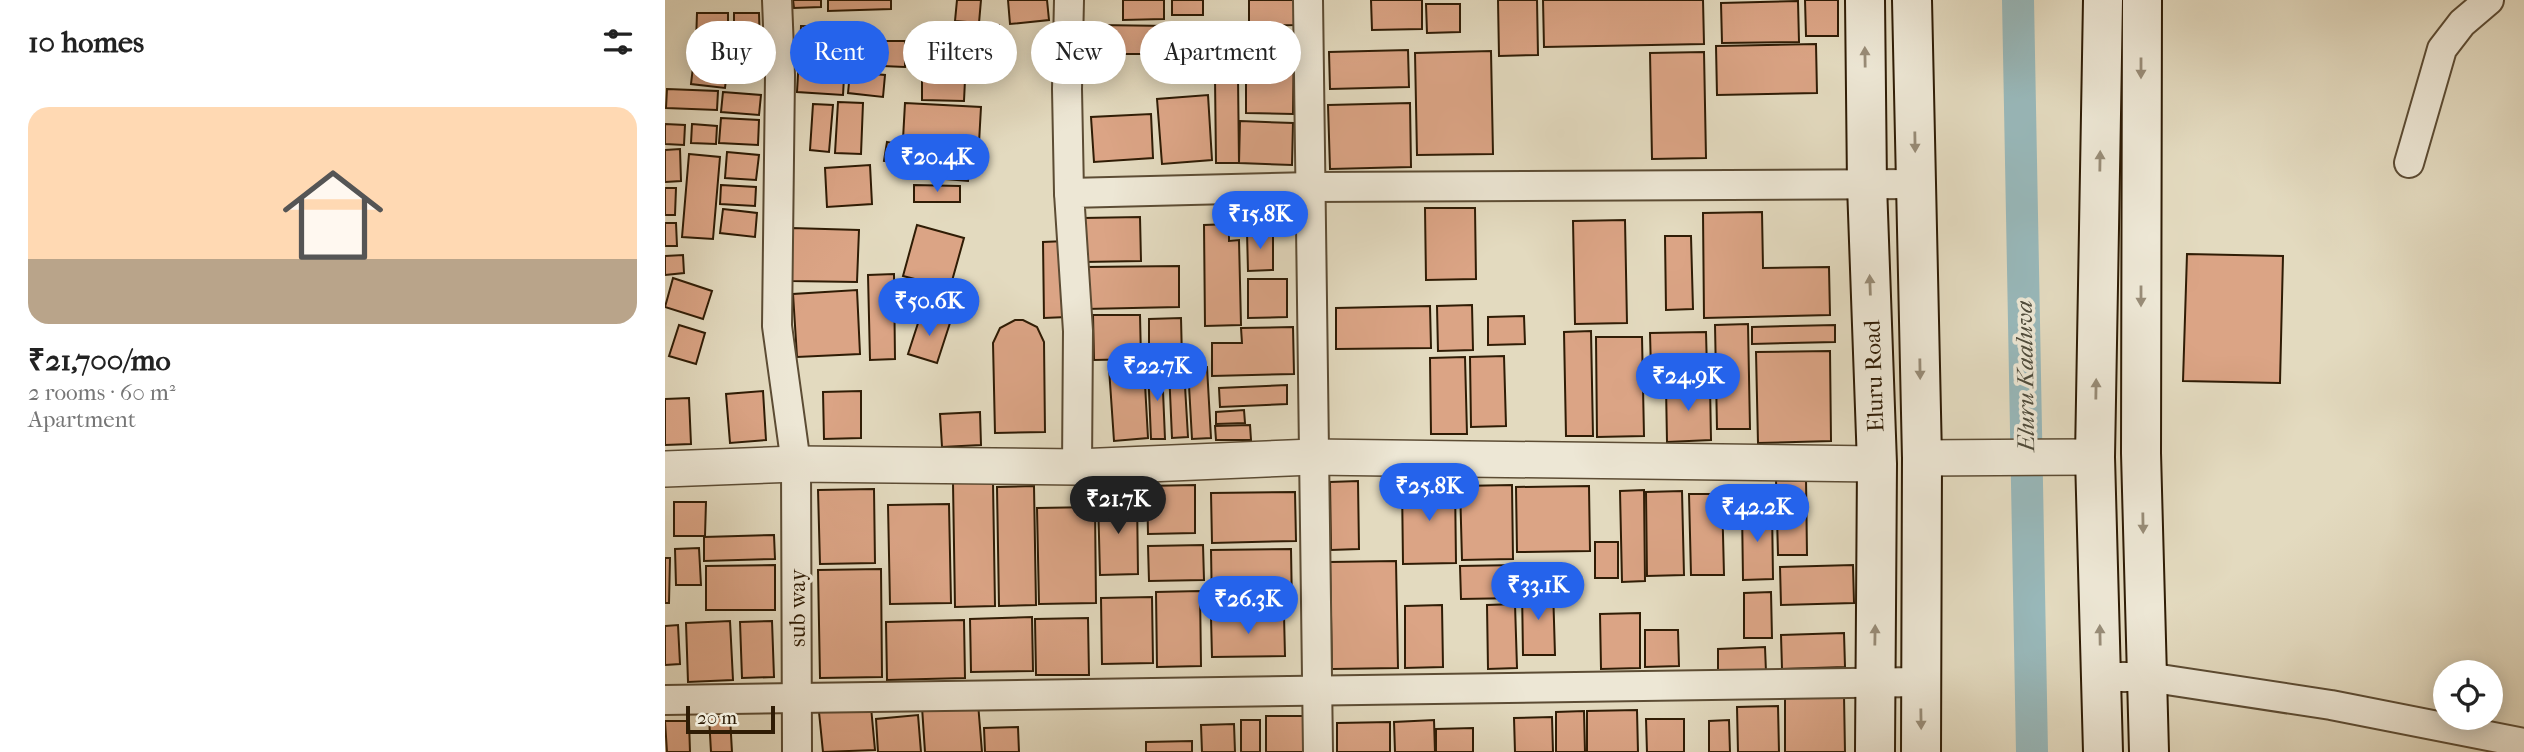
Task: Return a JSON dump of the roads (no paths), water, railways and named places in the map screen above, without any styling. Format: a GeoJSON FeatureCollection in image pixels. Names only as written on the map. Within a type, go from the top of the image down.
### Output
{"type":"FeatureCollection","features":[{"type":"Feature","properties":{"kind":"main road","name":"Eluru Road"},"geometry":{"type":"LineString","coordinates":[[1865,0],[1867,185],[1877,464],[1875,752]]}},
{"type":"Feature","properties":{"kind":"main road","name":"Eluru Road"},"geometry":{"type":"LineString","coordinates":[[1912,0],[1916,184],[1940,458],[1920,682],[1921,752]]}},
{"type":"Feature","properties":{"kind":"main road"},"geometry":{"type":"LineString","coordinates":[[2103,0],[2095,457],[2103,752]]}},
{"type":"Feature","properties":{"kind":"main road"},"geometry":{"type":"LineString","coordinates":[[2141,0],[2141,453],[2149,752]]}},
{"type":"Feature","properties":{"kind":"street","name":"sub way"},"geometry":{"type":"LineString","coordinates":[[776,0],[780,75],[777,326],[796,464],[797,752]]}},
{"type":"Feature","properties":{"kind":"street"},"geometry":{"type":"LineString","coordinates":[[1069,0],[1067,89],[1069,193],[1078,331],[1077,467]]}},
{"type":"Feature","properties":{"kind":"street"},"geometry":{"type":"LineString","coordinates":[[1308,0],[1318,752]]}},
{"type":"Feature","properties":{"kind":"street"},"geometry":{"type":"LineString","coordinates":[[2409,163],[2442,49],[2462,23],[2489,0]]}},
{"type":"Feature","properties":{"kind":"street"},"geometry":{"type":"LineString","coordinates":[[1069,193],[1312,187],[1916,184]]}},
{"type":"Feature","properties":{"kind":"street"},"geometry":{"type":"LineString","coordinates":[[665,468],[796,464],[1077,467],[1313,457],[1877,464]]}},
{"type":"Feature","properties":{"kind":"street"},"geometry":{"type":"LineString","coordinates":[[1940,458],[2095,457]]}},
{"type":"Feature","properties":{"kind":"street"},"geometry":{"type":"LineString","coordinates":[[2101,677],[2147,677],[2331,705],[2524,743]]}},
{"type":"Feature","properties":{"kind":"street"},"geometry":{"type":"LineString","coordinates":[[665,700],[1920,682]]}},
{"type":"Feature","properties":{"kind":"waterway","name":"Eluru Kaaluva"},"geometry":{"type":"LineString","coordinates":[[2018,0],[2032,752]]}}]}
